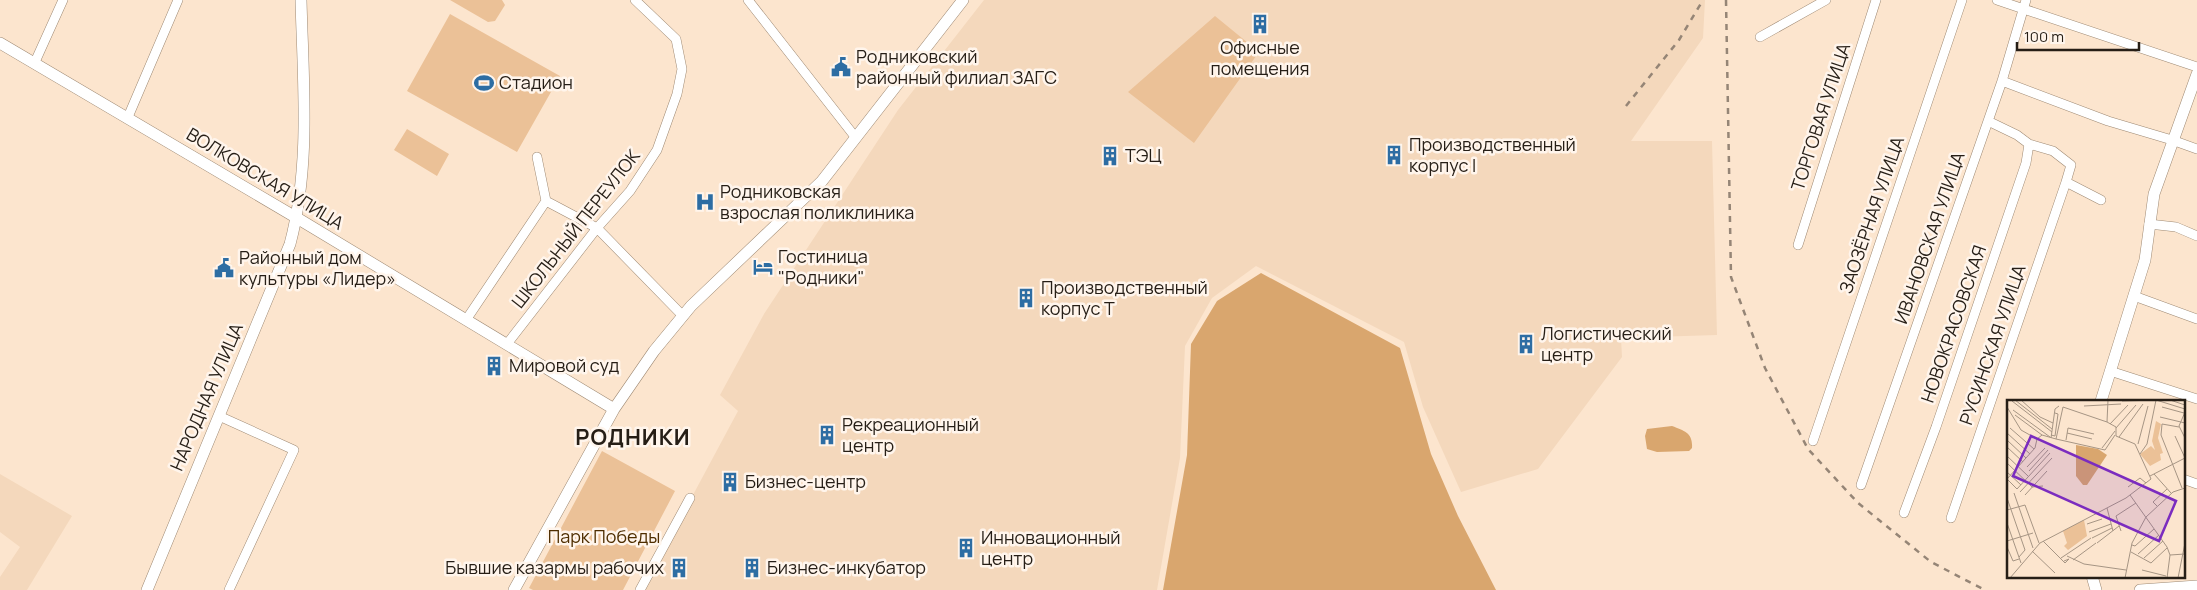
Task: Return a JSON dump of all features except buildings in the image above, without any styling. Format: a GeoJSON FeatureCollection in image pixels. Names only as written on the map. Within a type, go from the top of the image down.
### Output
{"type":"FeatureCollection","features":[{"type":"Feature","properties":{"kind":"main road","name":"НАРОДНАЯ УЛИЦА"},"geometry":{"type":"LineString","coordinates":[[147,590],[290,244],[297,218],[303,140],[301,0]]}},
{"type":"Feature","properties":{"kind":"main road"},"geometry":{"type":"LineString","coordinates":[[514,590],[614,409],[654,351],[683,316],[822,181],[963,0]]}},
{"type":"Feature","properties":{"kind":"main road","name":"ВОЛКОВСКАЯ УЛИЦА"},"geometry":{"type":"LineString","coordinates":[[0,43],[297,218],[614,409]]}},
{"type":"Feature","properties":{"kind":"main road"},"geometry":{"type":"LineString","coordinates":[[2101,400],[2145,260],[2154,194],[2197,74]]}},
{"type":"Feature","properties":{"kind":"main road"},"geometry":{"type":"LineString","coordinates":[[2140,590],[2197,586]]}},
{"type":"Feature","properties":{"kind":"street"},"geometry":{"type":"LineString","coordinates":[[35,62],[63,0]]}},
{"type":"Feature","properties":{"kind":"street"},"geometry":{"type":"LineString","coordinates":[[128,118],[178,0]]}},
{"type":"Feature","properties":{"kind":"street","name":"ШКОЛЬНЫЙ ПЕРЕУЛОК"},"geometry":{"type":"LineString","coordinates":[[507,344],[597,228],[630,191],[657,150],[677,94],[682,69],[676,39],[635,0]]}},
{"type":"Feature","properties":{"kind":"street"},"geometry":{"type":"LineString","coordinates":[[748,0],[856,138]]}},
{"type":"Feature","properties":{"kind":"street"},"geometry":{"type":"LineString","coordinates":[[1760,37],[1826,0]]}},
{"type":"Feature","properties":{"kind":"street","name":"ТОРГОВАЯ УЛИЦА"},"geometry":{"type":"LineString","coordinates":[[1798,245],[1876,0]]}},
{"type":"Feature","properties":{"kind":"street","name":"ЗАОЗЁРНАЯ УЛИЦА"},"geometry":{"type":"LineString","coordinates":[[1813,441],[1962,0]]}},
{"type":"Feature","properties":{"kind":"street"},"geometry":{"type":"LineString","coordinates":[[1997,0],[2025,4],[2197,67]]}},
{"type":"Feature","properties":{"kind":"street","name":"ИВАНОВСКАЯ УЛИЦА"},"geometry":{"type":"LineString","coordinates":[[1861,485],[2002,81],[2025,4]]}},
{"type":"Feature","properties":{"kind":"street"},"geometry":{"type":"LineString","coordinates":[[2002,81],[2108,121],[2197,149]]}},
{"type":"Feature","properties":{"kind":"street"},"geometry":{"type":"LineString","coordinates":[[1988,121],[2017,135],[2030,144],[2053,151],[2071,165],[2066,182],[2101,200]]}},
{"type":"Feature","properties":{"kind":"street","name":"НОВОКРАСОВСКАЯ"},"geometry":{"type":"LineString","coordinates":[[1904,513],[1936,427],[2026,163],[2030,144]]}},
{"type":"Feature","properties":{"kind":"street"},"geometry":{"type":"LineString","coordinates":[[466,320],[546,201],[537,156]]}},
{"type":"Feature","properties":{"kind":"street","name":"РУСИНСКАЯ УЛИЦА"},"geometry":{"type":"LineString","coordinates":[[1951,518],[2066,182]]}},
{"type":"Feature","properties":{"kind":"street"},"geometry":{"type":"LineString","coordinates":[[546,201],[597,228],[683,316]]}},
{"type":"Feature","properties":{"kind":"street"},"geometry":{"type":"LineString","coordinates":[[2149,224],[2176,227],[2197,236]]}},
{"type":"Feature","properties":{"kind":"street"},"geometry":{"type":"LineString","coordinates":[[2134,296],[2197,319]]}},
{"type":"Feature","properties":{"kind":"street"},"geometry":{"type":"LineString","coordinates":[[2110,371],[2197,399]]}},
{"type":"Feature","properties":{"kind":"street"},"geometry":{"type":"LineString","coordinates":[[219,416],[294,450],[228,590]]}},
{"type":"Feature","properties":{"kind":"street"},"geometry":{"type":"LineString","coordinates":[[2184,479],[2197,484]]}},
{"type":"Feature","properties":{"kind":"street"},"geometry":{"type":"LineString","coordinates":[[640,590],[690,498]]}},
{"type":"Feature","properties":{"kind":"shaded area"},"geometry":{"type":"Polygon","coordinates":[[[984,0],[1705,0],[1703,38],[1631,141],[1712,141],[1717,335],[1621,338],[1622,357],[1538,469],[1461,492],[1423,407],[1404,342],[1256,266],[1212,298],[1185,346],[1180,458],[1157,590],[642,590],[738,411],[720,395],[764,314],[898,110],[984,0]]]}},
{"type":"Feature","properties":{"kind":"shaded area"},"geometry":{"type":"Polygon","coordinates":[[[1261,273],[1400,348],[1431,454],[1458,516],[1496,590],[1163,590],[1187,455],[1191,344],[1217,301],[1261,273]]]}},
{"type":"Feature","properties":{"kind":"shaded area"},"geometry":{"type":"Polygon","coordinates":[[[1672,426],[1690,436],[1692,448],[1689,451],[1657,452],[1647,449],[1645,436],[1647,429],[1672,426]]]}},
{"type":"Feature","properties":{"kind":"shaded area"},"geometry":{"type":"Polygon","coordinates":[[[0,474],[72,516],[27,590],[0,590],[0,577],[20,547],[0,532],[0,474]]]}},
{"type":"Feature","properties":{"kind":"green space"},"geometry":{"type":"Polygon","coordinates":[[[450,0],[502,0],[505,5],[495,21],[488,22],[450,0]]]}},
{"type":"Feature","properties":{"kind":"green space","name":"Стадион"},"geometry":{"type":"Polygon","coordinates":[[[450,14],[560,76],[517,152],[407,91],[450,14]]]}},
{"type":"Feature","properties":{"kind":"green space"},"geometry":{"type":"Polygon","coordinates":[[[1215,16],[1259,52],[1194,143],[1128,92],[1215,16]]]}},
{"type":"Feature","properties":{"kind":"green space"},"geometry":{"type":"Polygon","coordinates":[[[407,129],[449,154],[437,176],[394,150],[407,129]]]}},
{"type":"Feature","properties":{"kind":"green space","name":"Парк Победы"},"geometry":{"type":"Polygon","coordinates":[[[602,451],[675,491],[623,590],[533,590],[529,588],[602,451]]]}},
{"type":"Feature","properties":{"kind":"railway"},"geometry":{"type":"LineString","coordinates":[[1626,106],[1679,40],[1703,0]]}},
{"type":"Feature","properties":{"kind":"railway"},"geometry":{"type":"LineString","coordinates":[[1726,0],[1731,277],[1765,368],[1808,449],[1858,503],[1931,562],[1985,590]]}},
{"type":"Feature","properties":{"kind":"place","name":"Офисные помещения"},"geometry":{"type":"Point","coordinates":[1260,24]}},
{"type":"Feature","properties":{"kind":"place","name":"Родниковский районный филиал ЗАГС"},"geometry":{"type":"Point","coordinates":[841,67]}},
{"type":"Feature","properties":{"kind":"place","name":"Стадион"},"geometry":{"type":"Point","coordinates":[484,83]}},
{"type":"Feature","properties":{"kind":"place","name":"Производственный корпус I"},"geometry":{"type":"Point","coordinates":[1394,155]}},
{"type":"Feature","properties":{"kind":"place","name":"ТЭЦ"},"geometry":{"type":"Point","coordinates":[1110,156]}},
{"type":"Feature","properties":{"kind":"place","name":"Родниковская взрослая поликлиника"},"geometry":{"type":"Point","coordinates":[705,202]}},
{"type":"Feature","properties":{"kind":"place","name":"Гостиница \"Родники\""},"geometry":{"type":"Point","coordinates":[763,267]}},
{"type":"Feature","properties":{"kind":"place","name":"Районный дом культуры «Лидер»"},"geometry":{"type":"Point","coordinates":[224,268]}},
{"type":"Feature","properties":{"kind":"place","name":"Производственный корпус T"},"geometry":{"type":"Point","coordinates":[1026,298]}},
{"type":"Feature","properties":{"kind":"place","name":"Логистический центр"},"geometry":{"type":"Point","coordinates":[1526,344]}},
{"type":"Feature","properties":{"kind":"place","name":"Мировой суд"},"geometry":{"type":"Point","coordinates":[494,366]}},
{"type":"Feature","properties":{"kind":"place","name":"Рекреационный центр"},"geometry":{"type":"Point","coordinates":[827,435]}},
{"type":"Feature","properties":{"kind":"place","name":"Бизнес-центр"},"geometry":{"type":"Point","coordinates":[730,482]}},
{"type":"Feature","properties":{"kind":"place","name":"Инновационный центр"},"geometry":{"type":"Point","coordinates":[966,548]}},
{"type":"Feature","properties":{"kind":"place","name":"Бывшие казармы рабочих"},"geometry":{"type":"Point","coordinates":[679,568]}},
{"type":"Feature","properties":{"kind":"place","name":"Бизнес-инкубатор"},"geometry":{"type":"Point","coordinates":[752,568]}},
{"type":"Feature","properties":{"kind":"district","name":"РОДНИКИ"},"geometry":{"type":"Point","coordinates":[633,437]}}]}
